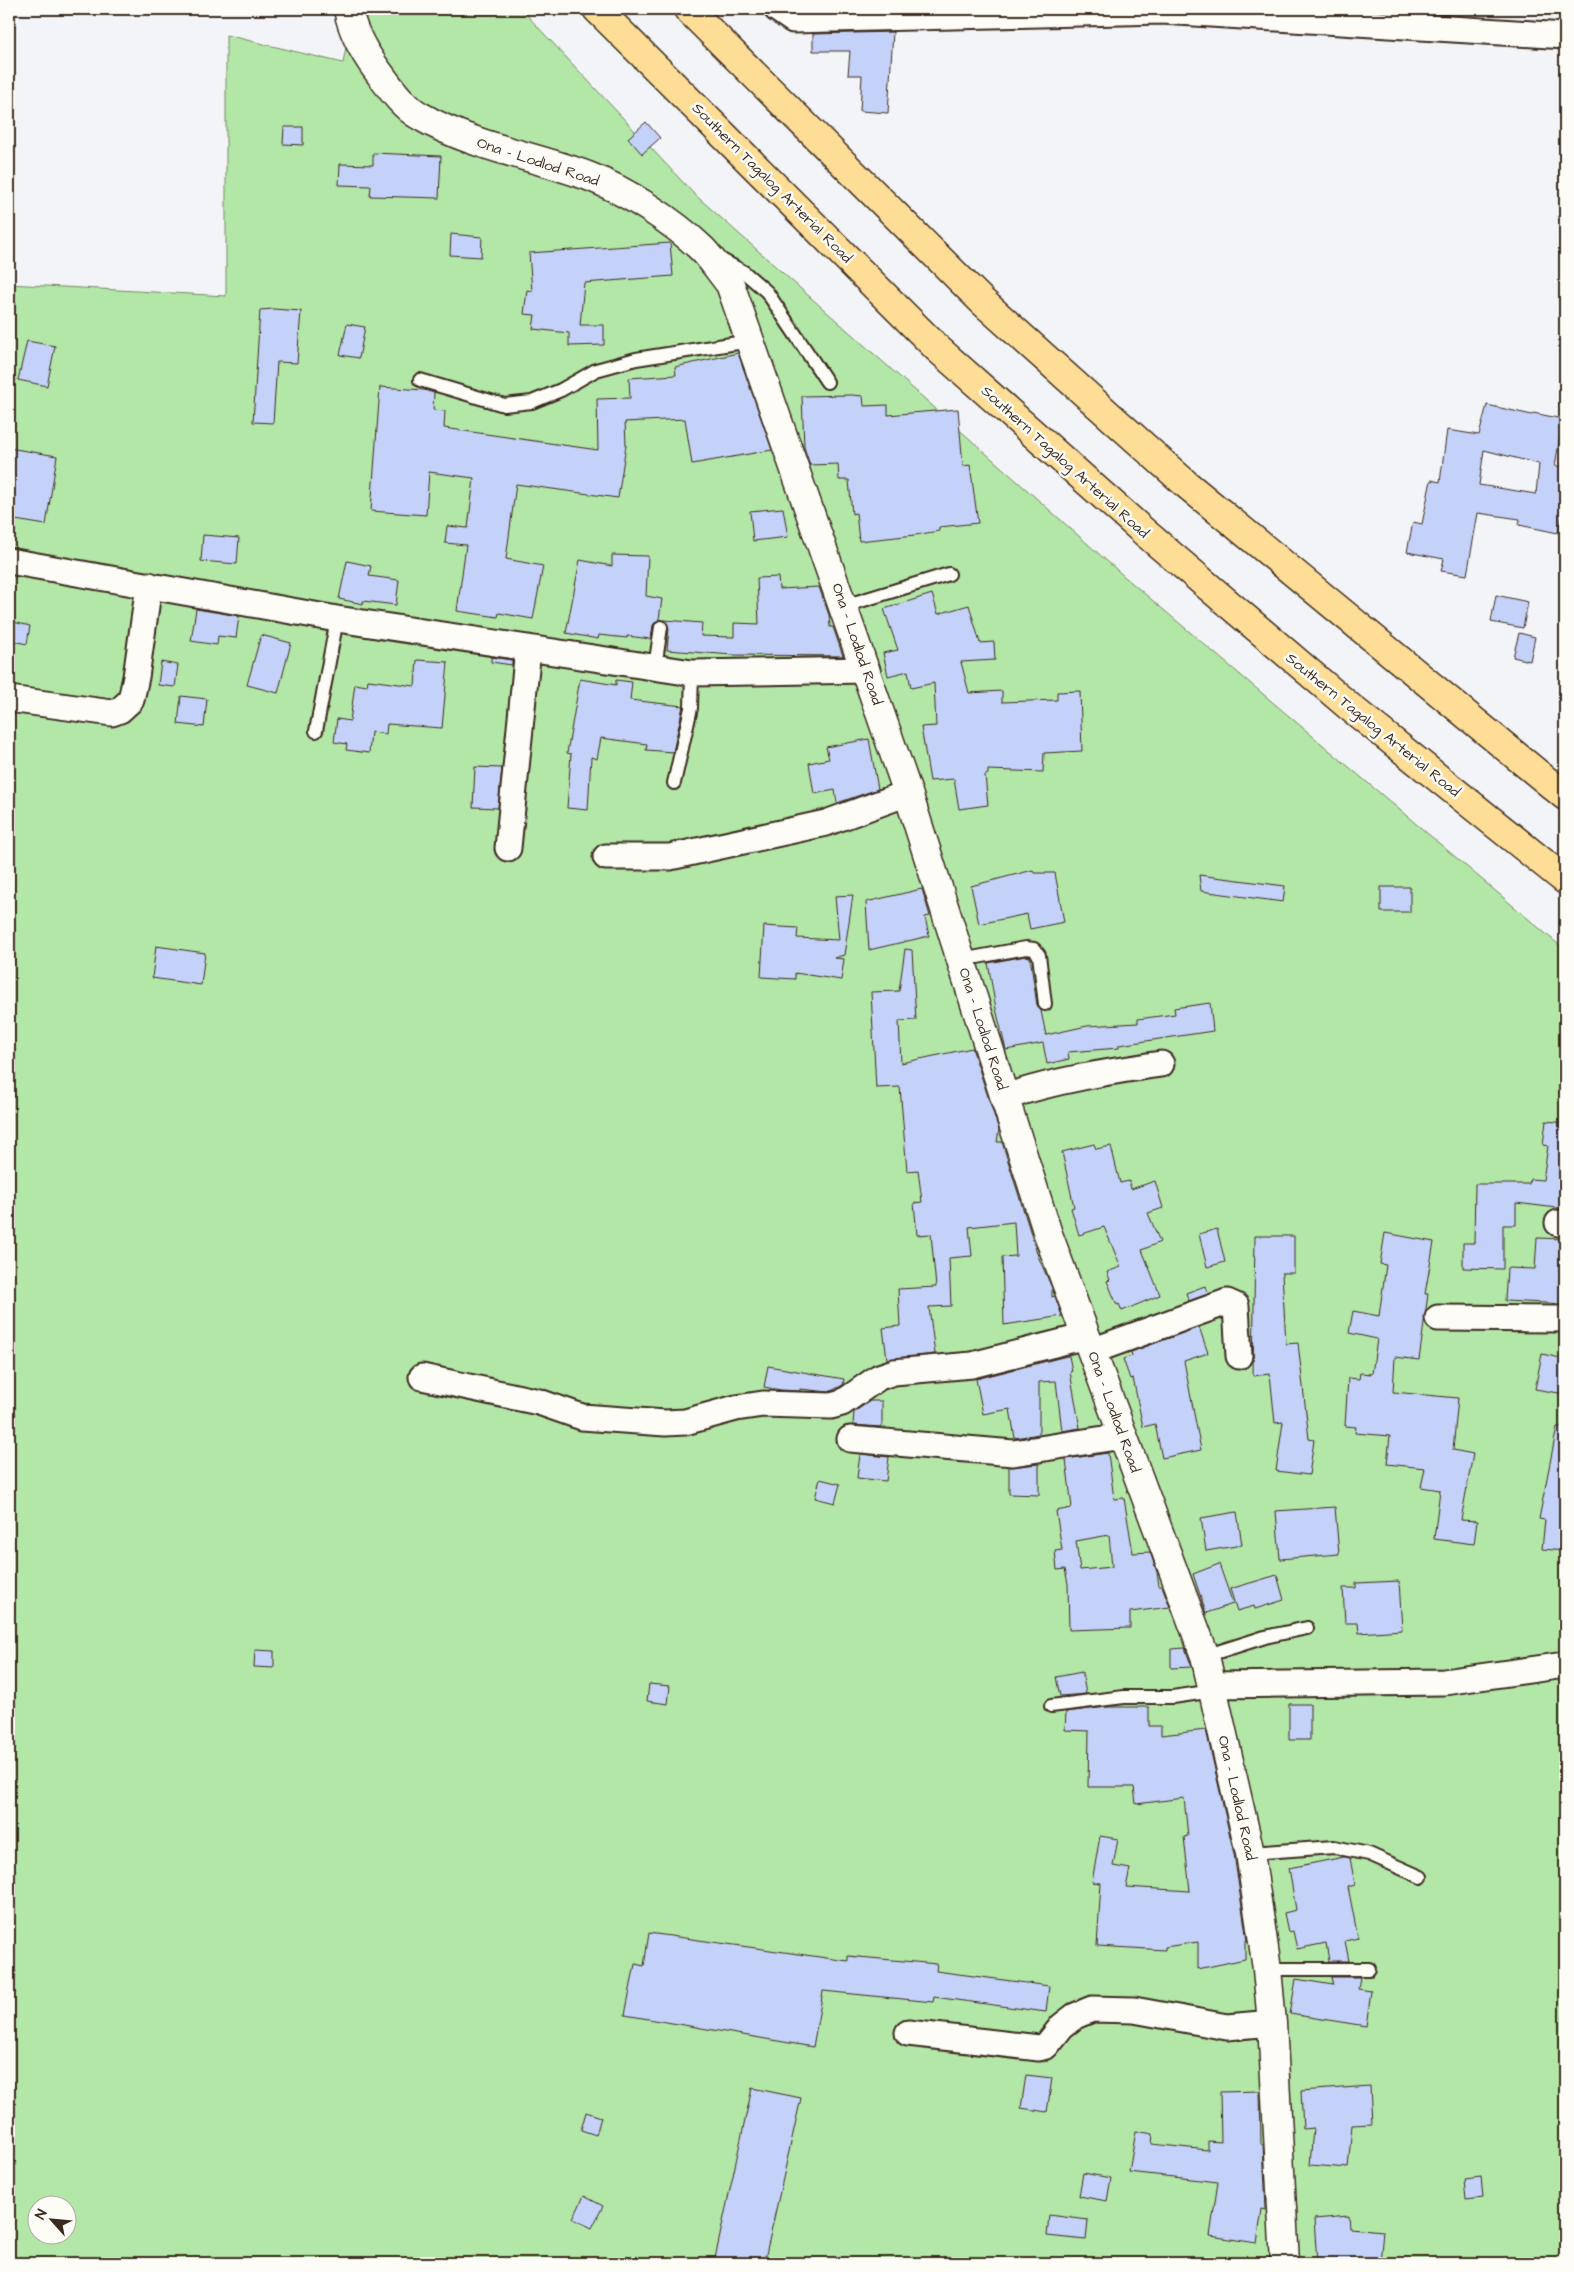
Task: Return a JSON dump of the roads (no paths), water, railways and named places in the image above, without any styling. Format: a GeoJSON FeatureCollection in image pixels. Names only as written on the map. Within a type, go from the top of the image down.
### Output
{"type":"FeatureCollection","features":[{"type":"Feature","properties":{"kind":"highway","name":"Southern Tagalog Arterial Road"},"geometry":{"type":"LineString","coordinates":[[597,9],[938,349],[1143,531],[1351,708],[1565,880]]}},
{"type":"Feature","properties":{"kind":"highway"},"geometry":{"type":"LineString","coordinates":[[688,9],[982,302],[1186,484],[1565,796]]}},
{"type":"Feature","properties":{"kind":"main road","name":"Ona - Lodlod Road"},"geometry":{"type":"LineString","coordinates":[[348,9],[351,26],[368,59],[392,91],[419,116],[486,146],[588,176],[609,186],[658,214],[702,249],[730,284],[867,670],[1048,1234],[1205,1656],[1250,1853],[1267,1969],[1272,2023],[1285,2263]]}},
{"type":"Feature","properties":{"kind":"street"},"geometry":{"type":"LineString","coordinates":[[777,9],[793,20],[1162,11],[1565,36]]}},
{"type":"Feature","properties":{"kind":"street"},"geometry":{"type":"LineString","coordinates":[[9,561],[337,619],[692,672],[867,670]]}},
{"type":"Feature","properties":{"kind":"street"},"geometry":{"type":"LineString","coordinates":[[9,699],[112,713],[125,706],[131,700],[136,677],[149,585]]}},
{"type":"Feature","properties":{"kind":"street"},"geometry":{"type":"LineString","coordinates":[[508,848],[528,648]]}},
{"type":"Feature","properties":{"kind":"street"},"geometry":{"type":"LineString","coordinates":[[606,857],[670,857],[826,823],[908,793]]}},
{"type":"Feature","properties":{"kind":"street"},"geometry":{"type":"LineString","coordinates":[[1005,1097],[1086,1075],[1161,1064]]}},
{"type":"Feature","properties":{"kind":"street"},"geometry":{"type":"LineString","coordinates":[[422,1377],[539,1402],[582,1417],[665,1423],[685,1422],[736,1408],[763,1404],[831,1406],[842,1403],[879,1377],[894,1372],[972,1365],[1089,1344],[1227,1302],[1236,1306],[1239,1356]]}},
{"type":"Feature","properties":{"kind":"street"},"geometry":{"type":"LineString","coordinates":[[1438,1318],[1565,1319]]}},
{"type":"Feature","properties":{"kind":"street"},"geometry":{"type":"LineString","coordinates":[[850,1440],[1013,1453],[1123,1436]]}},
{"type":"Feature","properties":{"kind":"street"},"geometry":{"type":"LineString","coordinates":[[1212,1688],[1444,1682],[1565,1665]]}},
{"type":"Feature","properties":{"kind":"street"},"geometry":{"type":"LineString","coordinates":[[908,2033],[1039,2048],[1046,2046],[1062,2026],[1075,2016],[1092,2009],[1142,2011],[1227,2027],[1272,2023]]}},
{"type":"Feature","properties":{"kind":"lane"},"geometry":{"type":"LineString","coordinates":[[702,249],[744,272],[767,292],[827,382]]}},
{"type":"Feature","properties":{"kind":"lane"},"geometry":{"type":"LineString","coordinates":[[420,380],[504,405],[532,402],[561,390],[596,370],[636,359],[750,341]]}},
{"type":"Feature","properties":{"kind":"lane"},"geometry":{"type":"LineString","coordinates":[[844,606],[949,574]]}},
{"type":"Feature","properties":{"kind":"lane"},"geometry":{"type":"LineString","coordinates":[[316,731],[337,619]]}},
{"type":"Feature","properties":{"kind":"lane"},"geometry":{"type":"LineString","coordinates":[[655,667],[661,627]]}},
{"type":"Feature","properties":{"kind":"lane"},"geometry":{"type":"LineString","coordinates":[[674,783],[691,708],[692,672]]}},
{"type":"Feature","properties":{"kind":"lane"},"geometry":{"type":"LineString","coordinates":[[961,960],[1026,948],[1034,949],[1039,955],[1045,1004]]}},
{"type":"Feature","properties":{"kind":"lane"},"geometry":{"type":"LineString","coordinates":[[1205,1656],[1265,1637],[1307,1628]]}},
{"type":"Feature","properties":{"kind":"lane"},"geometry":{"type":"LineString","coordinates":[[1051,1706],[1124,1697],[1172,1697],[1212,1688]]}},
{"type":"Feature","properties":{"kind":"lane"},"geometry":{"type":"LineString","coordinates":[[1250,1853],[1334,1846],[1369,1854],[1421,1877]]}},
{"type":"Feature","properties":{"kind":"lane"},"geometry":{"type":"LineString","coordinates":[[1267,1969],[1369,1968]]}}]}
